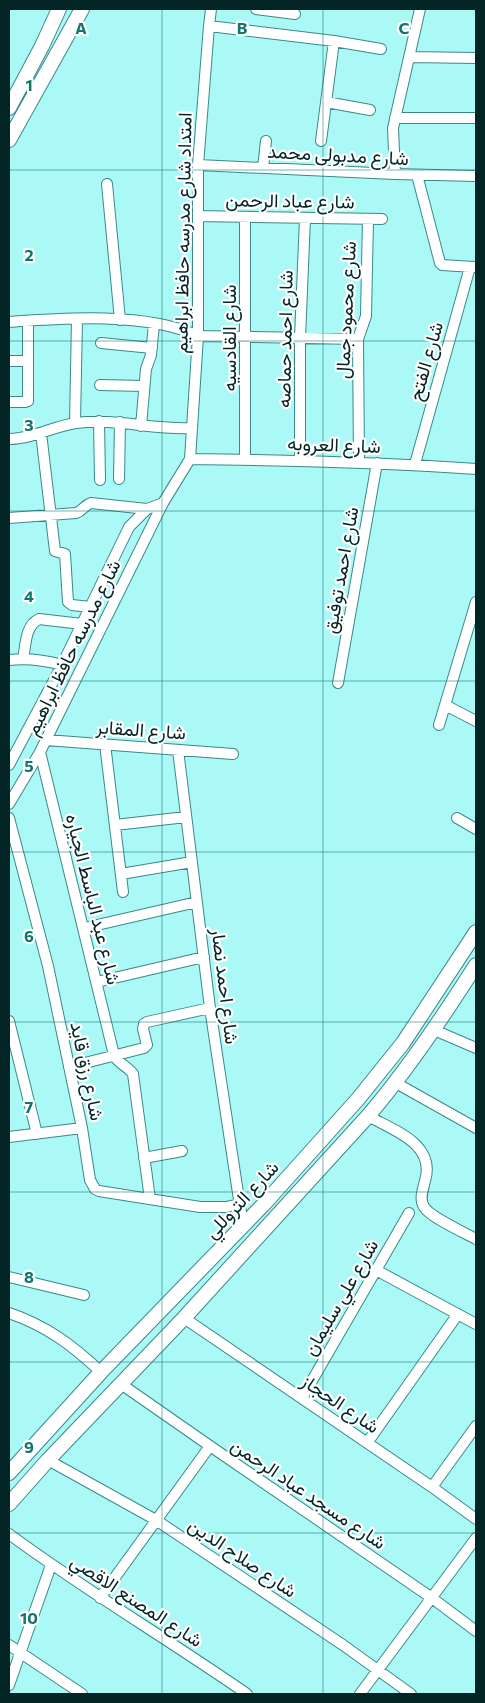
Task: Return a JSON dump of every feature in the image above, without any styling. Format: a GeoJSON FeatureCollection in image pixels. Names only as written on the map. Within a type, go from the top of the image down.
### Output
{"type":"FeatureCollection","features":[{"type":"Feature","properties":{"kind":"street"},"geometry":{"type":"LineString","coordinates":[[9,108],[42,46],[59,9]]}},
{"type":"Feature","properties":{"kind":"street"},"geometry":{"type":"LineString","coordinates":[[9,140],[82,9]]}},
{"type":"Feature","properties":{"kind":"street","name":"امتداد شارع مدرسه حافظ ابراهيم"},"geometry":{"type":"LineString","coordinates":[[190,459],[198,336],[198,165],[211,9]]}},
{"type":"Feature","properties":{"kind":"street"},"geometry":{"type":"LineString","coordinates":[[256,9],[295,14]]}},
{"type":"Feature","properties":{"kind":"street"},"geometry":{"type":"LineString","coordinates":[[395,174],[393,128],[420,9]]}},
{"type":"Feature","properties":{"kind":"street"},"geometry":{"type":"LineString","coordinates":[[209,26],[334,41],[381,49]]}},
{"type":"Feature","properties":{"kind":"street"},"geometry":{"type":"LineString","coordinates":[[321,141],[334,41]]}},
{"type":"Feature","properties":{"kind":"street"},"geometry":{"type":"LineString","coordinates":[[409,58],[476,58]]}},
{"type":"Feature","properties":{"kind":"street"},"geometry":{"type":"LineString","coordinates":[[326,102],[370,110]]}},
{"type":"Feature","properties":{"kind":"street"},"geometry":{"type":"LineString","coordinates":[[395,118],[476,118]]}},
{"type":"Feature","properties":{"kind":"street"},"geometry":{"type":"LineString","coordinates":[[263,168],[266,141]]}},
{"type":"Feature","properties":{"kind":"street","name":"شارع مدبولى محمد"},"geometry":{"type":"LineString","coordinates":[[198,165],[476,176]]}},
{"type":"Feature","properties":{"kind":"street"},"geometry":{"type":"LineString","coordinates":[[417,175],[440,263],[442,265],[473,267]]}},
{"type":"Feature","properties":{"kind":"street"},"geometry":{"type":"LineString","coordinates":[[107,184],[120,320]]}},
{"type":"Feature","properties":{"kind":"street","name":"شارع عباد الرحمن"},"geometry":{"type":"LineString","coordinates":[[198,216],[382,219]]}},
{"type":"Feature","properties":{"kind":"street","name":"شارع القادسيه"},"geometry":{"type":"LineString","coordinates":[[245,216],[246,460]]}},
{"type":"Feature","properties":{"kind":"street","name":"شارع احمد حماصه"},"geometry":{"type":"LineString","coordinates":[[300,460],[300,338],[305,218]]}},
{"type":"Feature","properties":{"kind":"street","name":"شارع محمود جمال"},"geometry":{"type":"LineString","coordinates":[[359,462],[358,339],[366,316],[368,219]]}},
{"type":"Feature","properties":{"kind":"street","name":"شارع الفتح"},"geometry":{"type":"LineString","coordinates":[[415,464],[473,267]]}},
{"type":"Feature","properties":{"kind":"street"},"geometry":{"type":"LineString","coordinates":[[75,423],[77,319]]}},
{"type":"Feature","properties":{"kind":"street"},"geometry":{"type":"LineString","coordinates":[[9,322],[77,319],[120,320],[182,329],[198,336],[358,339]]}},
{"type":"Feature","properties":{"kind":"street"},"geometry":{"type":"LineString","coordinates":[[9,402],[28,401],[28,321]]}},
{"type":"Feature","properties":{"kind":"street"},"geometry":{"type":"LineString","coordinates":[[141,426],[146,369],[152,348],[154,324]]}},
{"type":"Feature","properties":{"kind":"street"},"geometry":{"type":"LineString","coordinates":[[100,343],[152,348]]}},
{"type":"Feature","properties":{"kind":"street"},"geometry":{"type":"LineString","coordinates":[[9,361],[28,360]]}},
{"type":"Feature","properties":{"kind":"street"},"geometry":{"type":"LineString","coordinates":[[100,385],[144,386]]}},
{"type":"Feature","properties":{"kind":"street"},"geometry":{"type":"LineString","coordinates":[[99,421],[100,480]]}},
{"type":"Feature","properties":{"kind":"street"},"geometry":{"type":"LineString","coordinates":[[9,439],[42,433],[75,423],[99,421],[171,429],[192,428]]}},
{"type":"Feature","properties":{"kind":"street"},"geometry":{"type":"LineString","coordinates":[[119,479],[120,422]]}},
{"type":"Feature","properties":{"kind":"street"},"geometry":{"type":"LineString","coordinates":[[42,433],[55,551],[66,554],[68,602],[72,605],[90,607]]}},
{"type":"Feature","properties":{"kind":"street","name":"شارع العروبه"},"geometry":{"type":"LineString","coordinates":[[190,459],[359,462],[476,469]]}},
{"type":"Feature","properties":{"kind":"street","name":"شارع مدرسه حافظ ابراهيم"},"geometry":{"type":"LineString","coordinates":[[9,804],[40,752],[163,503],[190,459]]}},
{"type":"Feature","properties":{"kind":"street","name":"شارع احمد توفيق"},"geometry":{"type":"LineString","coordinates":[[338,683],[377,463]]}},
{"type":"Feature","properties":{"kind":"street"},"geometry":{"type":"LineString","coordinates":[[9,518],[79,512],[91,503],[147,509]]}},
{"type":"Feature","properties":{"kind":"street","name":"شارع مدرسه حافظ ابراهيم"},"geometry":{"type":"LineString","coordinates":[[9,765],[62,665],[129,527],[147,509],[163,503]]}},
{"type":"Feature","properties":{"kind":"street"},"geometry":{"type":"LineString","coordinates":[[439,725],[476,602]]}},
{"type":"Feature","properties":{"kind":"street"},"geometry":{"type":"LineString","coordinates":[[23,658],[28,628],[32,622],[39,619],[82,624]]}},
{"type":"Feature","properties":{"kind":"street"},"geometry":{"type":"LineString","coordinates":[[9,660],[23,658],[43,660],[62,665]]}},
{"type":"Feature","properties":{"kind":"street"},"geometry":{"type":"LineString","coordinates":[[445,705],[476,720]]}},
{"type":"Feature","properties":{"kind":"street","name":"شارع المقابر"},"geometry":{"type":"LineString","coordinates":[[46,740],[233,754]]}},
{"type":"Feature","properties":{"kind":"street"},"geometry":{"type":"LineString","coordinates":[[105,744],[123,892]]}},
{"type":"Feature","properties":{"kind":"street","name":"شارع احمد نصار"},"geometry":{"type":"LineString","coordinates":[[178,750],[210,1008],[243,1226]]}},
{"type":"Feature","properties":{"kind":"street","name":"شارع عبد الباسط الجياره"},"geometry":{"type":"LineString","coordinates":[[40,752],[114,1055]]}},
{"type":"Feature","properties":{"kind":"street"},"geometry":{"type":"LineString","coordinates":[[115,825],[186,817]]}},
{"type":"Feature","properties":{"kind":"street","name":"شارع رزق قايد"},"geometry":{"type":"LineString","coordinates":[[9,818],[48,966],[82,1128],[90,1180],[95,1189],[213,1208],[239,1204]]}},
{"type":"Feature","properties":{"kind":"street"},"geometry":{"type":"LineString","coordinates":[[457,818],[476,829]]}},
{"type":"Feature","properties":{"kind":"street"},"geometry":{"type":"LineString","coordinates":[[121,874],[192,862]]}},
{"type":"Feature","properties":{"kind":"street"},"geometry":{"type":"LineString","coordinates":[[84,928],[197,902]]}},
{"type":"Feature","properties":{"kind":"street","name":"شارع التروللي"},"geometry":{"type":"LineString","coordinates":[[9,1473],[101,1372],[243,1226],[358,1100],[403,1043],[476,932]]}},
{"type":"Feature","properties":{"kind":"street"},"geometry":{"type":"LineString","coordinates":[[97,982],[204,957]]}},
{"type":"Feature","properties":{"kind":"street","name":"شارع التروللي"},"geometry":{"type":"LineString","coordinates":[[9,1504],[48,1460],[184,1318],[368,1116],[396,1083],[434,1030],[476,964]]}},
{"type":"Feature","properties":{"kind":"street"},"geometry":{"type":"LineString","coordinates":[[69,1067],[146,1047],[143,1029],[144,1024],[147,1022],[210,1008]]}},
{"type":"Feature","properties":{"kind":"street"},"geometry":{"type":"LineString","coordinates":[[9,1020],[37,1134]]}},
{"type":"Feature","properties":{"kind":"street"},"geometry":{"type":"LineString","coordinates":[[434,1030],[476,1048]]}},
{"type":"Feature","properties":{"kind":"street"},"geometry":{"type":"LineString","coordinates":[[114,1055],[133,1074],[150,1199]]}},
{"type":"Feature","properties":{"kind":"street"},"geometry":{"type":"LineString","coordinates":[[396,1083],[476,1128]]}},
{"type":"Feature","properties":{"kind":"street"},"geometry":{"type":"LineString","coordinates":[[368,1116],[411,1140],[422,1150],[428,1164],[428,1172],[421,1195],[422,1203],[427,1211],[476,1239]]}},
{"type":"Feature","properties":{"kind":"street"},"geometry":{"type":"LineString","coordinates":[[9,1137],[82,1128]]}},
{"type":"Feature","properties":{"kind":"street"},"geometry":{"type":"LineString","coordinates":[[144,1158],[182,1151]]}},
{"type":"Feature","properties":{"kind":"street","name":"شارع علي سليمان"},"geometry":{"type":"LineString","coordinates":[[302,1398],[409,1212]]}},
{"type":"Feature","properties":{"kind":"street"},"geometry":{"type":"LineString","coordinates":[[376,1270],[476,1324]]}},
{"type":"Feature","properties":{"kind":"street"},"geometry":{"type":"LineString","coordinates":[[9,1278],[84,1295]]}},
{"type":"Feature","properties":{"kind":"street"},"geometry":{"type":"LineString","coordinates":[[9,1313],[33,1322],[60,1337],[78,1350],[101,1372]]}},
{"type":"Feature","properties":{"kind":"street"},"geometry":{"type":"LineString","coordinates":[[367,1443],[458,1314]]}},
{"type":"Feature","properties":{"kind":"street","name":"شارع الحجاز"},"geometry":{"type":"LineString","coordinates":[[184,1318],[476,1519]]}},
{"type":"Feature","properties":{"kind":"street","name":"شارع مسجد عباد الرحمن"},"geometry":{"type":"LineString","coordinates":[[121,1384],[432,1598],[476,1631]]}},
{"type":"Feature","properties":{"kind":"street"},"geometry":{"type":"LineString","coordinates":[[432,1487],[476,1426]]}},
{"type":"Feature","properties":{"kind":"street"},"geometry":{"type":"LineString","coordinates":[[100,1598],[210,1446]]}},
{"type":"Feature","properties":{"kind":"street","name":"شارع صلاح الدين"},"geometry":{"type":"LineString","coordinates":[[48,1460],[156,1520],[411,1694]]}},
{"type":"Feature","properties":{"kind":"street","name":"شارع المصنع الاقصي"},"geometry":{"type":"LineString","coordinates":[[9,1534],[100,1598],[185,1651],[247,1694]]}},
{"type":"Feature","properties":{"kind":"street"},"geometry":{"type":"LineString","coordinates":[[360,1694],[476,1538]]}},
{"type":"Feature","properties":{"kind":"street"},"geometry":{"type":"LineString","coordinates":[[9,1685],[51,1565]]}},
{"type":"Feature","properties":{"kind":"street"},"geometry":{"type":"LineString","coordinates":[[9,1645],[82,1694]]}}]}
